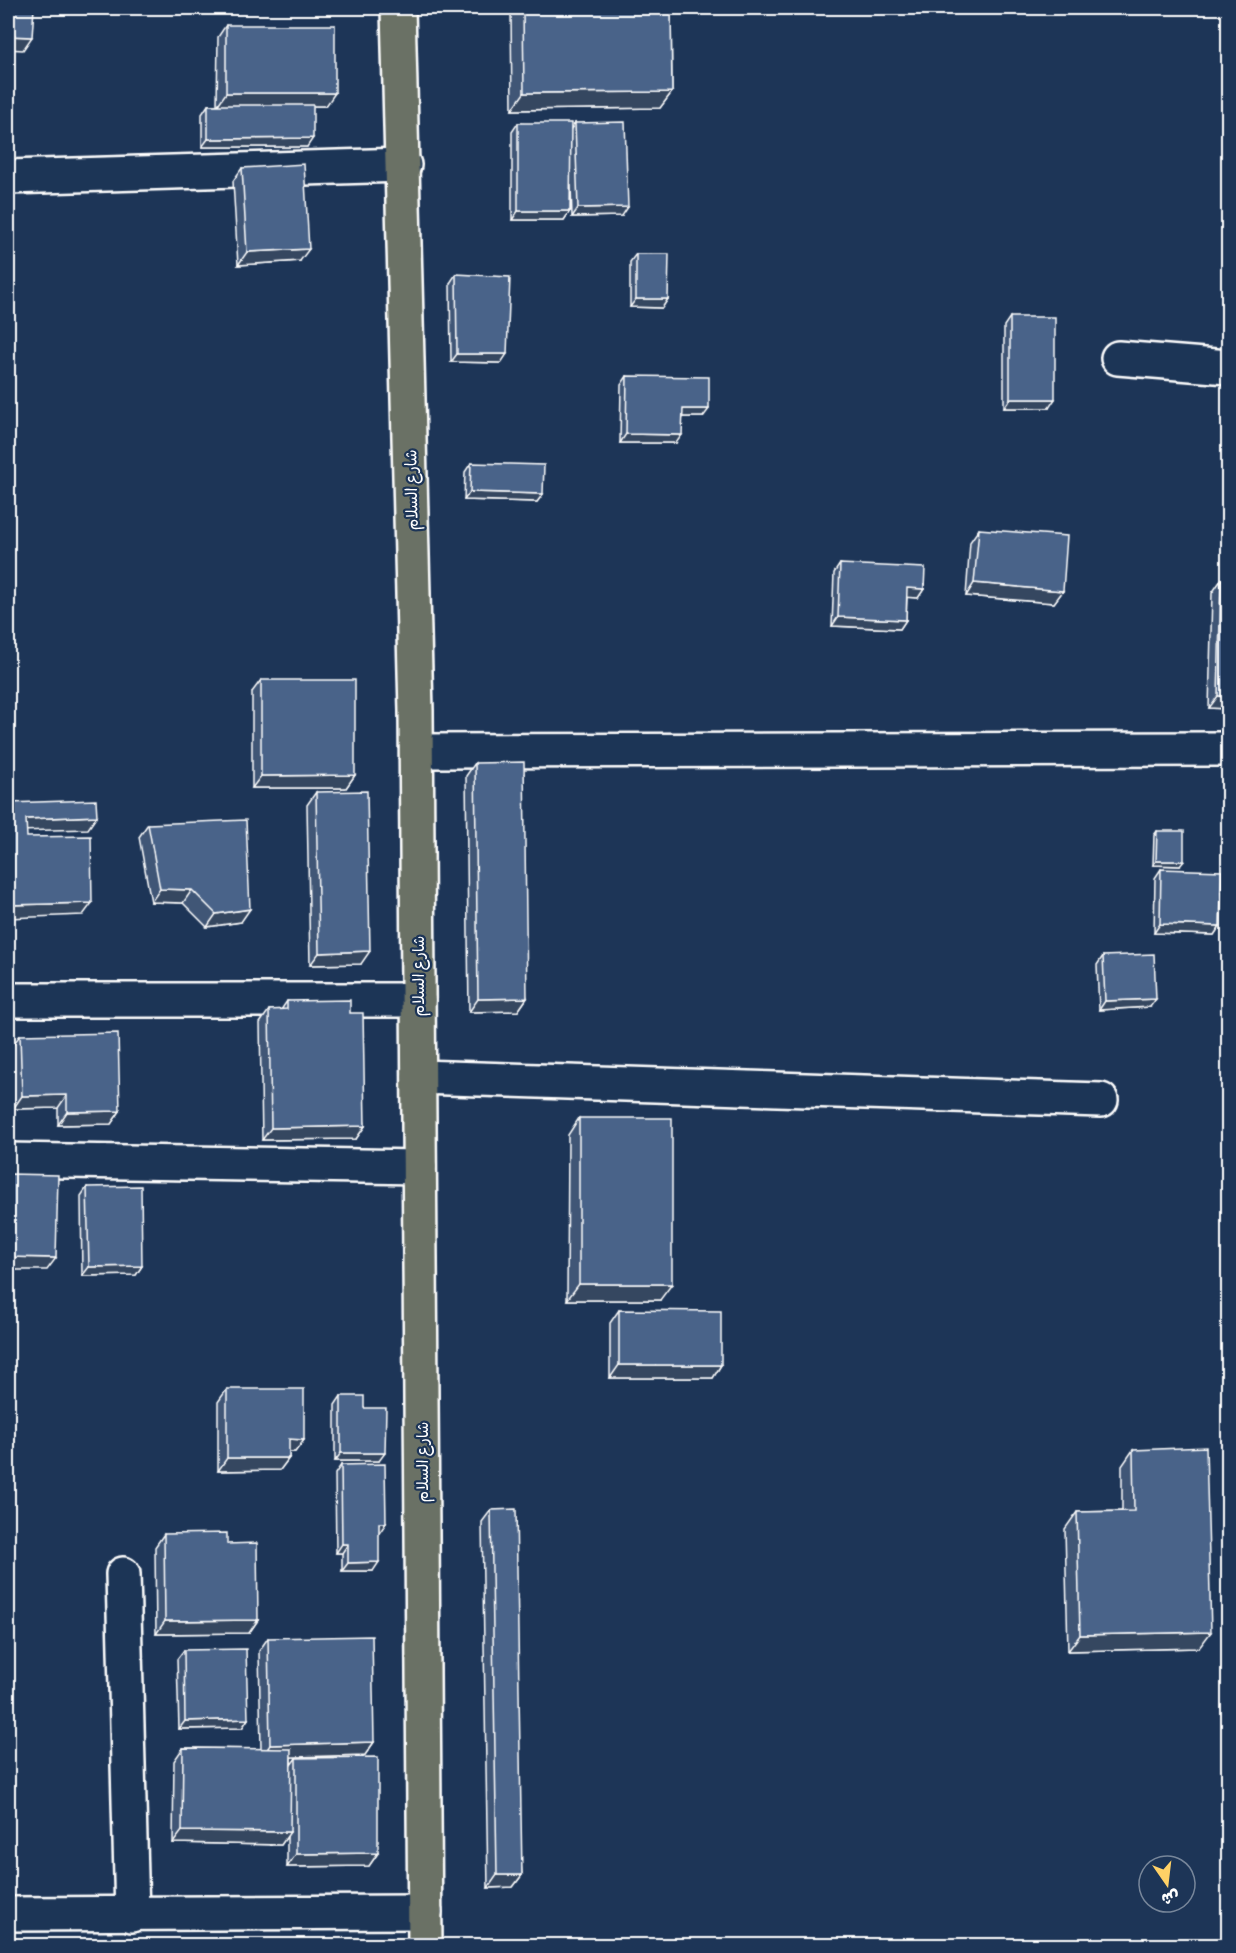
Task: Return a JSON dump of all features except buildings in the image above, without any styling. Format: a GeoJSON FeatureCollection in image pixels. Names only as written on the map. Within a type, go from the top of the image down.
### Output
{"type":"FeatureCollection","features":[{"type":"Feature","properties":{"kind":"main road","name":"شارع السلام"},"geometry":{"type":"LineString","coordinates":[[398,8],[404,165],[417,751],[425,1946]]}},
{"type":"Feature","properties":{"kind":"street"},"geometry":{"type":"LineString","coordinates":[[8,177],[404,165]]}},
{"type":"Feature","properties":{"kind":"street"},"geometry":{"type":"LineString","coordinates":[[1118,358],[1228,367]]}},
{"type":"Feature","properties":{"kind":"street"},"geometry":{"type":"LineString","coordinates":[[417,751],[1228,749]]}},
{"type":"Feature","properties":{"kind":"street"},"geometry":{"type":"LineString","coordinates":[[8,1000],[418,1000]]}},
{"type":"Feature","properties":{"kind":"street"},"geometry":{"type":"LineString","coordinates":[[419,1077],[1101,1100]]}},
{"type":"Feature","properties":{"kind":"street"},"geometry":{"type":"LineString","coordinates":[[8,1160],[419,1167]]}},
{"type":"Feature","properties":{"kind":"street"},"geometry":{"type":"LineString","coordinates":[[123,1574],[132,1915]]}},
{"type":"Feature","properties":{"kind":"street"},"geometry":{"type":"LineString","coordinates":[[8,1914],[425,1912]]}}]}
